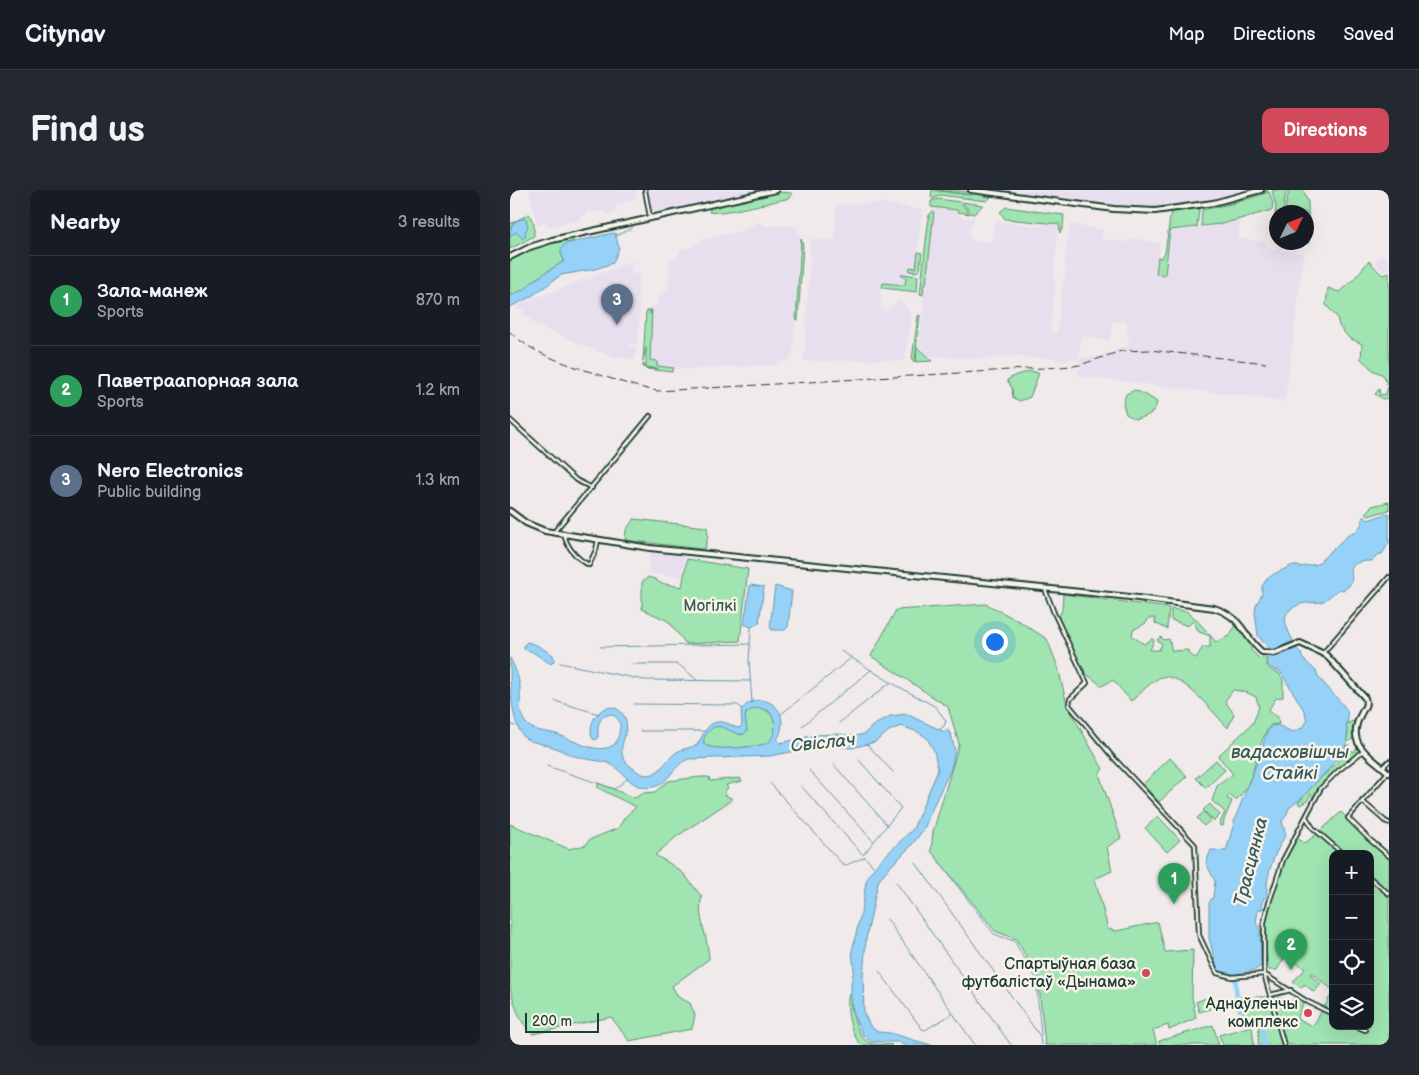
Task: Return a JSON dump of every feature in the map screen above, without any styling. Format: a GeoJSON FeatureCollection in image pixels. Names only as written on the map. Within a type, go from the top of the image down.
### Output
{"type":"FeatureCollection","features":[{"type":"Feature","properties":{"kind":"main road"},"geometry":{"type":"LineString","coordinates":[[510,257],[543,242],[776,190]]}},
{"type":"Feature","properties":{"kind":"main road"},"geometry":{"type":"LineString","coordinates":[[971,190],[1114,209],[1154,211],[1218,202],[1261,190]]}},
{"type":"Feature","properties":{"kind":"main road"},"geometry":{"type":"LineString","coordinates":[[510,511],[530,526],[553,533],[624,544],[1045,588],[1220,610],[1234,619],[1262,652],[1275,653],[1296,643],[1323,652],[1366,700],[1355,730],[1358,744],[1388,773]]}},
{"type":"Feature","properties":{"kind":"street"},"geometry":{"type":"LineString","coordinates":[[644,190],[650,217]]}},
{"type":"Feature","properties":{"kind":"street"},"geometry":{"type":"LineString","coordinates":[[553,533],[650,416]]}},
{"type":"Feature","properties":{"kind":"street"},"geometry":{"type":"LineString","coordinates":[[510,420],[576,480],[592,488]]}},
{"type":"Feature","properties":{"kind":"street"},"geometry":{"type":"LineString","coordinates":[[564,534],[568,548],[589,565],[596,550],[598,540]]}},
{"type":"Feature","properties":{"kind":"street"},"geometry":{"type":"LineString","coordinates":[[1323,652],[1389,577]]}},
{"type":"Feature","properties":{"kind":"street"},"geometry":{"type":"LineString","coordinates":[[1045,588],[1054,613],[1086,683],[1070,699],[1069,705],[1111,756],[1195,845],[1199,935],[1217,973],[1222,976],[1232,977],[1264,974],[1329,1012]]}},
{"type":"Feature","properties":{"kind":"street"},"geometry":{"type":"LineString","coordinates":[[1284,1045],[1264,974],[1264,923],[1267,909],[1283,860],[1324,783],[1364,751]]}},
{"type":"Feature","properties":{"kind":"street"},"geometry":{"type":"LineString","coordinates":[[1382,767],[1389,761]]}},
{"type":"Feature","properties":{"kind":"street"},"geometry":{"type":"LineString","coordinates":[[1388,773],[1348,818],[1389,856]]}},
{"type":"Feature","properties":{"kind":"street"},"geometry":{"type":"LineString","coordinates":[[1362,801],[1385,821],[1389,822]]}},
{"type":"Feature","properties":{"kind":"street"},"geometry":{"type":"LineString","coordinates":[[1306,817],[1314,828],[1339,850]]}},
{"type":"Feature","properties":{"kind":"street"},"geometry":{"type":"LineString","coordinates":[[1374,881],[1389,894]]}},
{"type":"Feature","properties":{"kind":"street"},"geometry":{"type":"LineString","coordinates":[[1270,995],[1291,990]]}},
{"type":"Feature","properties":{"kind":"shaded area"},"geometry":{"type":"Polygon","coordinates":[[[529,190],[635,190],[637,199],[616,205],[617,212],[606,214],[605,210],[589,213],[589,210],[585,215],[580,216],[581,220],[549,227],[546,223],[537,225],[529,190]]]}},
{"type":"Feature","properties":{"kind":"shaded area"},"geometry":{"type":"Polygon","coordinates":[[[646,190],[764,190],[650,214],[646,190]]]}},
{"type":"Feature","properties":{"kind":"shaded area"},"geometry":{"type":"Polygon","coordinates":[[[987,190],[1251,190],[1223,198],[1181,206],[1141,209],[987,190]]]}},
{"type":"Feature","properties":{"kind":"shaded area"},"geometry":{"type":"Polygon","coordinates":[[[883,203],[922,210],[916,268],[909,267],[907,289],[882,286],[880,306],[885,312],[900,299],[912,314],[905,360],[901,360],[901,362],[892,360],[804,361],[811,239],[834,240],[835,205],[883,203]]]}},
{"type":"Feature","properties":{"kind":"shaded area"},"geometry":{"type":"Polygon","coordinates":[[[935,207],[957,210],[957,216],[974,218],[974,224],[970,225],[969,237],[973,238],[973,241],[988,242],[992,240],[994,223],[996,221],[1042,227],[1043,223],[1059,225],[1053,282],[1056,283],[1050,331],[1057,332],[1070,224],[1103,230],[1102,239],[1131,242],[1132,238],[1160,243],[1155,274],[1160,276],[1166,276],[1171,231],[1222,225],[1241,219],[1238,238],[1266,242],[1266,249],[1269,250],[1304,253],[1285,401],[1078,376],[1080,365],[1078,358],[1057,361],[1054,358],[1024,358],[1021,356],[975,359],[929,356],[919,347],[935,207]],[[1113,321],[1110,341],[1081,336],[1079,358],[1103,355],[1129,345],[1126,322],[1113,321]]]}},
{"type":"Feature","properties":{"kind":"shaded area"},"geometry":{"type":"Polygon","coordinates":[[[760,222],[764,226],[794,226],[799,228],[793,351],[789,361],[779,361],[776,365],[691,369],[646,365],[651,305],[656,306],[658,295],[661,295],[668,289],[670,258],[678,258],[679,250],[694,246],[704,239],[742,231],[760,222]]]}},
{"type":"Feature","properties":{"kind":"shaded area"},"geometry":{"type":"Polygon","coordinates":[[[1382,254],[1389,262],[1389,268],[1383,273],[1374,263],[1382,254]]]}},
{"type":"Feature","properties":{"kind":"shaded area"},"geometry":{"type":"Polygon","coordinates":[[[636,260],[636,263],[632,264],[631,273],[639,274],[638,344],[630,344],[630,346],[636,346],[635,360],[621,357],[616,359],[542,328],[522,313],[524,311],[523,308],[518,310],[516,305],[586,279],[590,281],[591,277],[636,260]]]}},
{"type":"Feature","properties":{"kind":"shaded area"},"geometry":{"type":"Polygon","coordinates":[[[651,551],[686,556],[682,577],[647,573],[651,551]]]}},
{"type":"Feature","properties":{"kind":"green space"},"geometry":{"type":"Polygon","coordinates":[[[932,190],[971,195],[937,190],[993,195],[983,196],[991,197],[987,201],[940,195],[933,199],[931,197],[932,190]]]}},
{"type":"Feature","properties":{"kind":"green space"},"geometry":{"type":"Polygon","coordinates":[[[1265,190],[1268,191],[1235,202],[1203,208],[1204,206],[1265,190]]]}},
{"type":"Feature","properties":{"kind":"green space"},"geometry":{"type":"Polygon","coordinates":[[[1288,190],[1284,205],[1276,205],[1272,191],[1288,190]]]}},
{"type":"Feature","properties":{"kind":"green space"},"geometry":{"type":"Polygon","coordinates":[[[1290,190],[1303,190],[1308,205],[1286,205],[1290,190]]]}},
{"type":"Feature","properties":{"kind":"green space"},"geometry":{"type":"Polygon","coordinates":[[[778,192],[791,193],[793,195],[786,199],[746,208],[724,212],[709,212],[711,207],[778,192]]]}},
{"type":"Feature","properties":{"kind":"green space"},"geometry":{"type":"Polygon","coordinates":[[[1269,192],[1273,203],[1273,205],[1269,205],[1269,211],[1222,224],[1201,226],[1202,210],[1235,203],[1269,192]]]}},
{"type":"Feature","properties":{"kind":"green space"},"geometry":{"type":"Polygon","coordinates":[[[938,199],[960,202],[970,214],[958,212],[957,210],[931,207],[931,201],[938,199]]]}},
{"type":"Feature","properties":{"kind":"green space"},"geometry":{"type":"Polygon","coordinates":[[[962,202],[983,205],[972,214],[962,202]]]}},
{"type":"Feature","properties":{"kind":"green space"},"geometry":{"type":"Polygon","coordinates":[[[1006,207],[1064,215],[1063,227],[1060,233],[1059,224],[1005,219],[1000,212],[1006,207]]]}},
{"type":"Feature","properties":{"kind":"green space"},"geometry":{"type":"Polygon","coordinates":[[[1197,207],[1199,210],[1197,227],[1170,230],[1165,275],[1156,274],[1158,257],[1161,258],[1165,253],[1171,211],[1197,207]]]}},
{"type":"Feature","properties":{"kind":"green space"},"geometry":{"type":"Polygon","coordinates":[[[934,212],[926,284],[924,284],[923,295],[920,294],[929,215],[934,212]]]}},
{"type":"Feature","properties":{"kind":"green space"},"geometry":{"type":"Polygon","coordinates":[[[529,214],[534,224],[534,236],[510,249],[510,224],[529,214]]]}},
{"type":"Feature","properties":{"kind":"green space"},"geometry":{"type":"Polygon","coordinates":[[[570,238],[574,241],[565,244],[561,251],[564,261],[534,280],[525,289],[510,296],[510,260],[529,249],[570,238]]]}},
{"type":"Feature","properties":{"kind":"green space"},"geometry":{"type":"Polygon","coordinates":[[[801,239],[803,246],[798,320],[796,319],[801,239]]]}},
{"type":"Feature","properties":{"kind":"green space"},"geometry":{"type":"Polygon","coordinates":[[[918,252],[922,253],[920,269],[917,272],[909,271],[910,267],[916,268],[918,252]]]}},
{"type":"Feature","properties":{"kind":"green space"},"geometry":{"type":"Polygon","coordinates":[[[1369,261],[1381,274],[1389,273],[1389,398],[1383,399],[1375,394],[1379,389],[1380,395],[1386,394],[1388,386],[1383,375],[1373,370],[1361,359],[1362,344],[1349,338],[1339,326],[1337,317],[1326,305],[1328,288],[1339,292],[1353,280],[1369,261]]]}},
{"type":"Feature","properties":{"kind":"green space"},"geometry":{"type":"Polygon","coordinates":[[[902,274],[918,276],[917,292],[882,288],[883,283],[905,285],[906,278],[901,276],[902,274]]]}},
{"type":"Feature","properties":{"kind":"green space"},"geometry":{"type":"Polygon","coordinates":[[[650,309],[650,314],[652,310],[650,360],[657,361],[657,366],[674,368],[672,372],[647,369],[643,367],[643,363],[646,368],[658,369],[646,367],[646,348],[643,361],[646,312],[650,309]]]}},
{"type":"Feature","properties":{"kind":"green space"},"geometry":{"type":"Polygon","coordinates":[[[920,315],[914,362],[912,359],[918,316],[920,315]]]}},
{"type":"Feature","properties":{"kind":"green space"},"geometry":{"type":"Polygon","coordinates":[[[917,347],[932,361],[916,362],[917,347]]]}},
{"type":"Feature","properties":{"kind":"green space"},"geometry":{"type":"Polygon","coordinates":[[[1031,371],[1039,373],[1030,397],[1020,401],[1013,398],[1012,388],[1007,380],[1016,375],[1031,371]]]}},
{"type":"Feature","properties":{"kind":"green space"},"geometry":{"type":"Polygon","coordinates":[[[1135,390],[1157,402],[1149,414],[1135,419],[1126,414],[1123,404],[1126,394],[1135,390]]]}},
{"type":"Feature","properties":{"kind":"green space"},"geometry":{"type":"Polygon","coordinates":[[[1389,502],[1389,510],[1368,516],[1365,513],[1372,506],[1389,502]]]}},
{"type":"Feature","properties":{"kind":"green space"},"geometry":{"type":"Polygon","coordinates":[[[634,519],[707,527],[708,536],[705,548],[625,540],[626,530],[634,519]]]}},
{"type":"Feature","properties":{"kind":"green space","name":"Могілкі"},"geometry":{"type":"Polygon","coordinates":[[[687,559],[748,569],[740,641],[686,644],[668,621],[642,609],[642,582],[648,577],[660,583],[682,587],[687,559]]]}},
{"type":"Feature","properties":{"kind":"green space"},"geometry":{"type":"Polygon","coordinates":[[[1063,594],[1169,608],[1167,629],[1155,623],[1155,618],[1149,618],[1146,623],[1133,630],[1132,636],[1144,644],[1152,639],[1154,640],[1150,650],[1159,650],[1162,644],[1157,640],[1161,637],[1164,640],[1169,639],[1172,651],[1188,650],[1189,654],[1196,658],[1203,647],[1210,647],[1210,636],[1199,632],[1193,621],[1188,626],[1171,620],[1171,609],[1186,611],[1195,618],[1216,642],[1229,636],[1236,625],[1249,640],[1251,650],[1260,659],[1263,657],[1267,659],[1268,668],[1279,673],[1283,680],[1283,697],[1276,698],[1268,711],[1278,717],[1279,724],[1271,725],[1265,734],[1252,774],[1243,792],[1236,800],[1229,795],[1227,798],[1232,801],[1223,826],[1219,825],[1225,812],[1212,801],[1217,786],[1233,774],[1218,756],[1253,723],[1259,707],[1256,697],[1246,692],[1233,690],[1225,701],[1234,714],[1228,728],[1198,696],[1179,681],[1170,677],[1162,677],[1155,680],[1131,701],[1113,680],[1102,686],[1084,672],[1058,618],[1062,610],[1063,594]]]}},
{"type":"Feature","properties":{"kind":"green space"},"geometry":{"type":"Polygon","coordinates":[[[986,604],[1019,621],[1047,639],[1058,667],[1067,705],[1103,769],[1099,774],[1121,838],[1107,847],[1112,871],[1095,879],[1108,929],[1116,931],[1158,922],[1165,952],[1193,950],[1192,997],[1196,1018],[1169,1030],[1168,1025],[1153,1030],[1157,1045],[1045,1045],[1038,977],[1016,939],[995,931],[931,851],[933,832],[959,744],[948,707],[871,656],[896,610],[986,604]]]}},
{"type":"Feature","properties":{"kind":"green space"},"geometry":{"type":"Polygon","coordinates":[[[760,708],[770,714],[775,724],[774,735],[767,744],[716,748],[704,744],[706,734],[711,728],[715,727],[720,726],[742,735],[747,731],[746,713],[760,708]]]}},
{"type":"Feature","properties":{"kind":"green space"},"geometry":{"type":"Polygon","coordinates":[[[1352,721],[1356,723],[1354,738],[1348,742],[1346,741],[1348,735],[1346,725],[1352,721]]]}},
{"type":"Feature","properties":{"kind":"green space"},"geometry":{"type":"Polygon","coordinates":[[[1347,745],[1354,752],[1357,747],[1360,748],[1360,751],[1324,781],[1313,801],[1311,800],[1313,796],[1311,794],[1307,801],[1300,805],[1298,803],[1312,786],[1343,756],[1347,745]]]}},
{"type":"Feature","properties":{"kind":"green space"},"geometry":{"type":"Polygon","coordinates":[[[1170,758],[1187,776],[1159,802],[1143,784],[1170,758]]]}},
{"type":"Feature","properties":{"kind":"green space"},"geometry":{"type":"Polygon","coordinates":[[[1216,760],[1225,770],[1206,788],[1196,778],[1216,760]]]}},
{"type":"Feature","properties":{"kind":"green space"},"geometry":{"type":"Polygon","coordinates":[[[709,777],[710,781],[740,778],[742,781],[726,785],[728,788],[725,791],[725,795],[733,799],[676,837],[655,855],[684,874],[702,897],[701,912],[709,959],[672,986],[678,997],[690,1003],[695,1015],[692,1029],[629,1041],[611,1017],[533,1034],[521,1019],[510,988],[510,824],[569,849],[586,845],[589,840],[618,828],[625,817],[636,807],[598,788],[598,783],[635,798],[643,793],[655,792],[668,781],[709,777]]]}},
{"type":"Feature","properties":{"kind":"green space"},"geometry":{"type":"Polygon","coordinates":[[[1210,804],[1220,815],[1214,821],[1203,810],[1210,804]]]}},
{"type":"Feature","properties":{"kind":"green space"},"geometry":{"type":"Polygon","coordinates":[[[1204,812],[1211,820],[1204,826],[1197,818],[1204,812]]]}},
{"type":"Feature","properties":{"kind":"green space"},"geometry":{"type":"Polygon","coordinates":[[[1341,812],[1389,857],[1389,1045],[1258,1045],[1259,1026],[1245,1021],[1240,997],[1243,997],[1243,1003],[1248,1004],[1252,997],[1276,997],[1291,1002],[1294,998],[1302,1000],[1303,1004],[1297,1019],[1313,1026],[1329,999],[1329,1030],[1374,1030],[1374,850],[1329,850],[1329,987],[1311,973],[1311,976],[1321,984],[1314,992],[1304,984],[1301,988],[1293,982],[1305,969],[1286,955],[1277,970],[1268,970],[1264,922],[1284,858],[1296,838],[1305,843],[1341,812]]]}},
{"type":"Feature","properties":{"kind":"green space"},"geometry":{"type":"Polygon","coordinates":[[[1158,816],[1180,840],[1167,852],[1145,828],[1158,816]]]}},
{"type":"Feature","properties":{"kind":"green space"},"geometry":{"type":"Polygon","coordinates":[[[849,993],[855,1022],[866,1041],[872,1044],[892,1045],[861,1045],[854,1034],[849,1020],[849,993]]]}},
{"type":"Feature","properties":{"kind":"green space"},"geometry":{"type":"Polygon","coordinates":[[[1206,998],[1210,1009],[1199,1012],[1196,1002],[1206,998]]]}},
{"type":"Feature","properties":{"kind":"green space"},"geometry":{"type":"Polygon","coordinates":[[[1213,1025],[1219,1045],[1160,1045],[1159,1041],[1213,1025]]]}},
{"type":"Feature","properties":{"kind":"green space"},"geometry":{"type":"Polygon","coordinates":[[[1252,1026],[1254,1045],[1223,1045],[1219,1035],[1252,1026]]]}},
{"type":"Feature","properties":{"kind":"water"},"geometry":{"type":"Polygon","coordinates":[[[526,219],[528,227],[523,239],[516,232],[510,236],[514,223],[518,220],[526,219]]]}},
{"type":"Feature","properties":{"kind":"water"},"geometry":{"type":"Polygon","coordinates":[[[615,233],[619,248],[613,263],[595,269],[561,275],[532,296],[510,307],[510,296],[525,289],[534,280],[564,261],[561,250],[565,244],[615,233]]]}},
{"type":"Feature","properties":{"kind":"water"},"geometry":{"type":"Polygon","coordinates":[[[1389,513],[1389,543],[1382,554],[1372,561],[1359,562],[1353,566],[1349,586],[1343,590],[1340,589],[1321,602],[1301,604],[1289,611],[1285,619],[1293,641],[1271,651],[1258,636],[1255,612],[1262,594],[1262,586],[1267,579],[1293,565],[1300,567],[1317,564],[1348,535],[1356,532],[1363,522],[1361,519],[1364,516],[1368,520],[1389,513]]]}},
{"type":"Feature","properties":{"kind":"water"},"geometry":{"type":"Polygon","coordinates":[[[750,585],[764,587],[759,623],[751,627],[744,624],[750,585]]]}},
{"type":"Feature","properties":{"kind":"water"},"geometry":{"type":"Polygon","coordinates":[[[775,586],[792,591],[788,627],[785,630],[772,630],[770,627],[775,586]]]}},
{"type":"Feature","properties":{"kind":"water"},"geometry":{"type":"Polygon","coordinates":[[[527,642],[553,655],[554,661],[551,664],[531,651],[524,649],[524,645],[527,642]]]}},
{"type":"Feature","properties":{"kind":"water","name":"вадасховішчы Стайкі"},"geometry":{"type":"Polygon","coordinates":[[[1296,648],[1301,653],[1302,658],[1316,671],[1319,678],[1347,711],[1348,723],[1346,723],[1345,751],[1301,799],[1289,808],[1282,821],[1286,835],[1271,865],[1267,882],[1268,897],[1264,898],[1261,905],[1264,908],[1258,910],[1256,923],[1260,929],[1261,966],[1245,973],[1225,973],[1217,968],[1209,938],[1209,903],[1213,897],[1215,881],[1206,863],[1211,850],[1226,851],[1236,816],[1267,732],[1271,726],[1277,725],[1293,732],[1302,728],[1307,721],[1305,712],[1280,671],[1271,668],[1267,660],[1272,656],[1273,658],[1296,648]]]}},
{"type":"Feature","properties":{"kind":"water","name":"Свіслач"},"geometry":{"type":"Polygon","coordinates":[[[510,658],[519,680],[521,714],[531,728],[556,734],[593,748],[608,748],[615,744],[620,727],[618,719],[610,714],[602,717],[598,725],[598,737],[596,740],[593,739],[591,732],[592,725],[598,713],[609,707],[615,708],[621,712],[627,726],[622,745],[624,758],[637,771],[648,775],[658,771],[674,754],[697,745],[705,731],[712,724],[722,722],[740,728],[742,725],[741,710],[749,703],[757,700],[773,704],[779,710],[782,719],[777,740],[780,743],[816,735],[837,734],[855,736],[864,734],[871,727],[890,716],[906,714],[945,732],[947,729],[951,734],[955,751],[951,769],[924,829],[878,882],[866,939],[863,976],[864,1014],[871,1027],[878,1032],[890,1033],[931,1045],[871,1042],[863,1035],[856,1021],[851,1003],[851,984],[854,969],[852,951],[866,882],[870,873],[881,860],[913,829],[938,770],[934,751],[927,738],[918,732],[901,726],[889,731],[875,742],[852,748],[817,747],[770,756],[688,759],[678,765],[663,782],[646,788],[634,783],[608,763],[574,756],[554,747],[525,738],[516,722],[514,712],[510,658]],[[760,708],[746,713],[747,731],[744,734],[721,727],[712,729],[704,737],[704,744],[716,748],[725,748],[768,743],[773,736],[775,727],[769,711],[760,708]]]}},
{"type":"Feature","properties":{"kind":"waterway"},"geometry":{"type":"LineString","coordinates":[[616,236],[632,228],[633,225]]}},
{"type":"Feature","properties":{"kind":"waterway"},"geometry":{"type":"LineString","coordinates":[[751,627],[749,661],[752,703]]}},
{"type":"Feature","properties":{"kind":"waterway"},"geometry":{"type":"LineString","coordinates":[[600,647],[750,644]]}},
{"type":"Feature","properties":{"kind":"waterway"},"geometry":{"type":"LineString","coordinates":[[841,651],[890,682],[936,707],[946,721],[939,730]]}},
{"type":"Feature","properties":{"kind":"waterway"},"geometry":{"type":"LineString","coordinates":[[780,715],[851,658]]}},
{"type":"Feature","properties":{"kind":"waterway"},"geometry":{"type":"LineString","coordinates":[[560,663],[644,680],[750,681]]}},
{"type":"Feature","properties":{"kind":"waterway"},"geometry":{"type":"LineString","coordinates":[[631,664],[678,664],[697,680]]}},
{"type":"Feature","properties":{"kind":"waterway","name":"Свіслач"},"geometry":{"type":"LineString","coordinates":[[802,726],[871,670]]}},
{"type":"Feature","properties":{"kind":"waterway","name":"Свіслач"},"geometry":{"type":"LineString","coordinates":[[839,723],[890,683]]}},
{"type":"Feature","properties":{"kind":"waterway"},"geometry":{"type":"LineString","coordinates":[[555,701],[599,714]]}},
{"type":"Feature","properties":{"kind":"waterway"},"geometry":{"type":"LineString","coordinates":[[634,704],[738,705],[742,709]]}},
{"type":"Feature","properties":{"kind":"waterway"},"geometry":{"type":"LineString","coordinates":[[510,724],[515,726]]}},
{"type":"Feature","properties":{"kind":"waterway"},"geometry":{"type":"LineString","coordinates":[[640,731],[705,731]]}},
{"type":"Feature","properties":{"kind":"waterway"},"geometry":{"type":"LineString","coordinates":[[867,744],[893,772]]}},
{"type":"Feature","properties":{"kind":"waterway"},"geometry":{"type":"LineString","coordinates":[[859,760],[901,808],[863,855]]}},
{"type":"Feature","properties":{"kind":"waterway"},"geometry":{"type":"LineString","coordinates":[[834,765],[887,825]]}},
{"type":"Feature","properties":{"kind":"waterway"},"geometry":{"type":"LineString","coordinates":[[547,766],[615,789],[627,779]]}},
{"type":"Feature","properties":{"kind":"waterway"},"geometry":{"type":"LineString","coordinates":[[809,770],[873,841]]}},
{"type":"Feature","properties":{"kind":"waterway"},"geometry":{"type":"LineString","coordinates":[[770,783],[844,866],[865,857]]}},
{"type":"Feature","properties":{"kind":"waterway"},"geometry":{"type":"LineString","coordinates":[[801,786],[862,854]]}},
{"type":"Feature","properties":{"kind":"waterway"},"geometry":{"type":"LineString","coordinates":[[865,857],[874,867]]}},
{"type":"Feature","properties":{"kind":"waterway"},"geometry":{"type":"LineString","coordinates":[[939,862],[994,934],[1014,941],[1036,978],[1041,1035]]}},
{"type":"Feature","properties":{"kind":"waterway"},"geometry":{"type":"LineString","coordinates":[[916,863],[1040,1036],[1041,1045]]}},
{"type":"Feature","properties":{"kind":"waterway"},"geometry":{"type":"LineString","coordinates":[[896,882],[1011,1045]]}},
{"type":"Feature","properties":{"kind":"waterway"},"geometry":{"type":"LineString","coordinates":[[887,919],[975,1045]]}},
{"type":"Feature","properties":{"kind":"waterway"},"geometry":{"type":"LineString","coordinates":[[879,971],[922,1029],[925,1030],[952,1014]]}},
{"type":"Feature","properties":{"kind":"waterway","name":"Трасцянка"},"geometry":{"type":"LineString","coordinates":[[1235,972],[1240,1010],[1247,1018],[1262,1023],[1264,1045]]}},
{"type":"Feature","properties":{"kind":"railway"},"geometry":{"type":"LineString","coordinates":[[510,332],[542,354],[554,359],[623,383],[658,391],[1060,367],[1080,365],[1121,351],[1150,350],[1266,363]]}},
{"type":"Feature","properties":{"kind":"place","name":"Nero Electronics"},"geometry":{"type":"Point","coordinates":[617,325]}},
{"type":"Feature","properties":{"kind":"place","name":"Зала-манеж"},"geometry":{"type":"Point","coordinates":[1174,904]}},
{"type":"Feature","properties":{"kind":"place","name":"Паветраапорная зала"},"geometry":{"type":"Point","coordinates":[1291,970]}},
{"type":"Feature","properties":{"kind":"place","name":"Спартыўная база футбалістаў «Дынама»"},"geometry":{"type":"Point","coordinates":[1146,973]}},
{"type":"Feature","properties":{"kind":"place","name":"Аднаўленчы комплекс"},"geometry":{"type":"Point","coordinates":[1308,1013]}}]}
